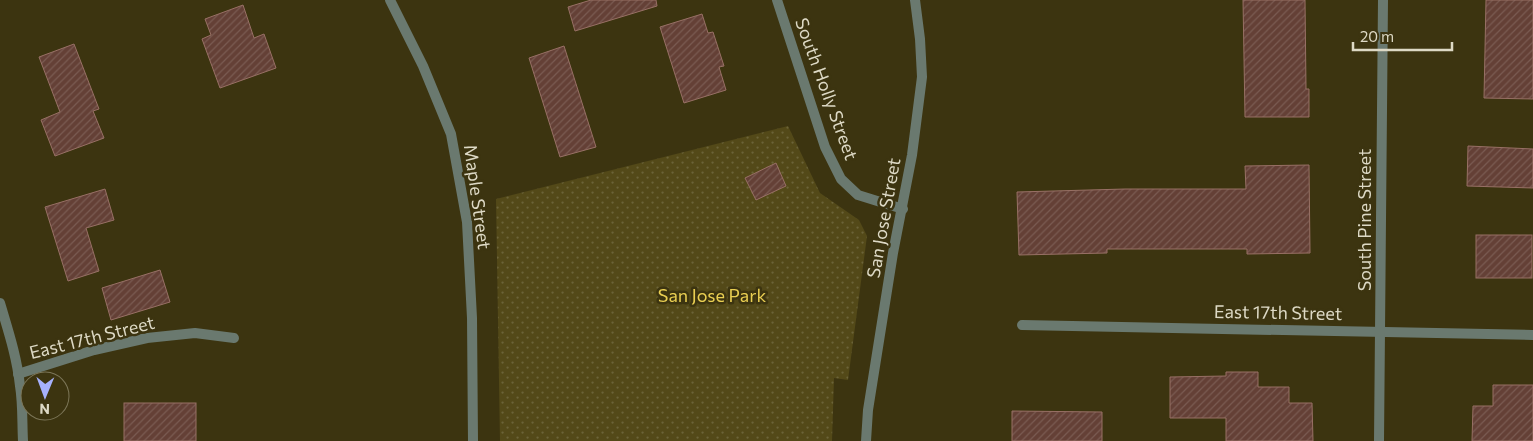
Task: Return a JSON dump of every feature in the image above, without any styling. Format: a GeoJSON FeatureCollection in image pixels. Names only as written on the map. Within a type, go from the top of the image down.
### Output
{"type":"FeatureCollection","features":[{"type":"Feature","properties":{"kind":"street","name":"Maple Street"},"geometry":{"type":"LineString","coordinates":[[390,0],[422,66],[451,134],[453,144],[467,222],[472,318],[473,441]]}},
{"type":"Feature","properties":{"kind":"street","name":"South Holly Street"},"geometry":{"type":"LineString","coordinates":[[777,0],[825,147],[841,179],[858,195],[902,209]]}},
{"type":"Feature","properties":{"kind":"street","name":"San Jose Street"},"geometry":{"type":"LineString","coordinates":[[866,441],[872,383],[893,253],[912,155],[922,77],[915,0]]}},
{"type":"Feature","properties":{"kind":"street","name":"South Pine Street"},"geometry":{"type":"LineString","coordinates":[[1379,441],[1383,0]]}},
{"type":"Feature","properties":{"kind":"street"},"geometry":{"type":"LineString","coordinates":[[0,303],[14,349],[21,387],[23,441]]}},
{"type":"Feature","properties":{"kind":"street","name":"East 17th Street"},"geometry":{"type":"LineString","coordinates":[[1022,325],[1533,335]]}},
{"type":"Feature","properties":{"kind":"street","name":"East 17th Street"},"geometry":{"type":"LineString","coordinates":[[18,374],[94,350],[147,338],[194,333],[234,338]]}},
{"type":"Feature","properties":{"kind":"green space","name":"San Jose Park"},"geometry":{"type":"Polygon","coordinates":[[[788,126],[820,193],[859,220],[867,236],[848,380],[834,378],[832,441],[500,441],[496,199],[788,126]]]}},
{"type":"Feature","properties":{"kind":"building"},"geometry":{"type":"Polygon","coordinates":[[[591,0],[656,0],[657,6],[575,31],[568,7],[591,0]]]}},
{"type":"Feature","properties":{"kind":"building"},"geometry":{"type":"Polygon","coordinates":[[[1243,0],[1305,0],[1306,89],[1309,89],[1309,117],[1245,117],[1243,0]]]}},
{"type":"Feature","properties":{"kind":"building"},"geometry":{"type":"Polygon","coordinates":[[[1486,0],[1533,0],[1533,99],[1484,98],[1486,0]]]}},
{"type":"Feature","properties":{"kind":"building"},"geometry":{"type":"Polygon","coordinates":[[[243,5],[254,38],[264,34],[276,68],[220,88],[202,39],[211,35],[205,19],[243,5]]]}},
{"type":"Feature","properties":{"kind":"building"},"geometry":{"type":"Polygon","coordinates":[[[702,14],[708,33],[713,32],[724,66],[719,67],[726,90],[684,103],[660,27],[702,14]]]}},
{"type":"Feature","properties":{"kind":"building"},"geometry":{"type":"Polygon","coordinates":[[[74,44],[99,109],[93,111],[104,138],[55,156],[41,120],[60,112],[39,57],[74,44]]]}},
{"type":"Feature","properties":{"kind":"building"},"geometry":{"type":"Polygon","coordinates":[[[564,46],[596,147],[560,157],[529,58],[564,46]]]}},
{"type":"Feature","properties":{"kind":"building"},"geometry":{"type":"Polygon","coordinates":[[[1468,146],[1533,149],[1533,188],[1467,186],[1468,146]]]}},
{"type":"Feature","properties":{"kind":"building"},"geometry":{"type":"Polygon","coordinates":[[[776,163],[786,186],[756,200],[745,178],[776,163]]]}},
{"type":"Feature","properties":{"kind":"building"},"geometry":{"type":"Polygon","coordinates":[[[1309,165],[1310,253],[1247,254],[1247,249],[1107,249],[1107,253],[1019,255],[1017,192],[1125,189],[1246,189],[1245,166],[1309,165]]]}},
{"type":"Feature","properties":{"kind":"building"},"geometry":{"type":"Polygon","coordinates":[[[105,189],[114,220],[86,228],[99,271],[68,281],[45,207],[105,189]]]}},
{"type":"Feature","properties":{"kind":"building"},"geometry":{"type":"Polygon","coordinates":[[[1476,235],[1532,235],[1532,278],[1476,278],[1476,235]]]}},
{"type":"Feature","properties":{"kind":"building"},"geometry":{"type":"Polygon","coordinates":[[[160,270],[170,302],[111,320],[102,288],[160,270]]]}},
{"type":"Feature","properties":{"kind":"building"},"geometry":{"type":"Polygon","coordinates":[[[1226,372],[1258,372],[1258,387],[1289,387],[1289,403],[1312,403],[1313,441],[1226,441],[1226,418],[1170,418],[1170,377],[1226,376],[1226,372]]]}},
{"type":"Feature","properties":{"kind":"building"},"geometry":{"type":"Polygon","coordinates":[[[1493,385],[1533,385],[1533,441],[1472,441],[1473,406],[1493,406],[1493,385]]]}},
{"type":"Feature","properties":{"kind":"building"},"geometry":{"type":"Polygon","coordinates":[[[124,403],[196,403],[196,441],[124,441],[124,403]]]}},
{"type":"Feature","properties":{"kind":"building"},"geometry":{"type":"Polygon","coordinates":[[[1012,411],[1102,412],[1102,441],[1012,441],[1012,411]]]}}]}
